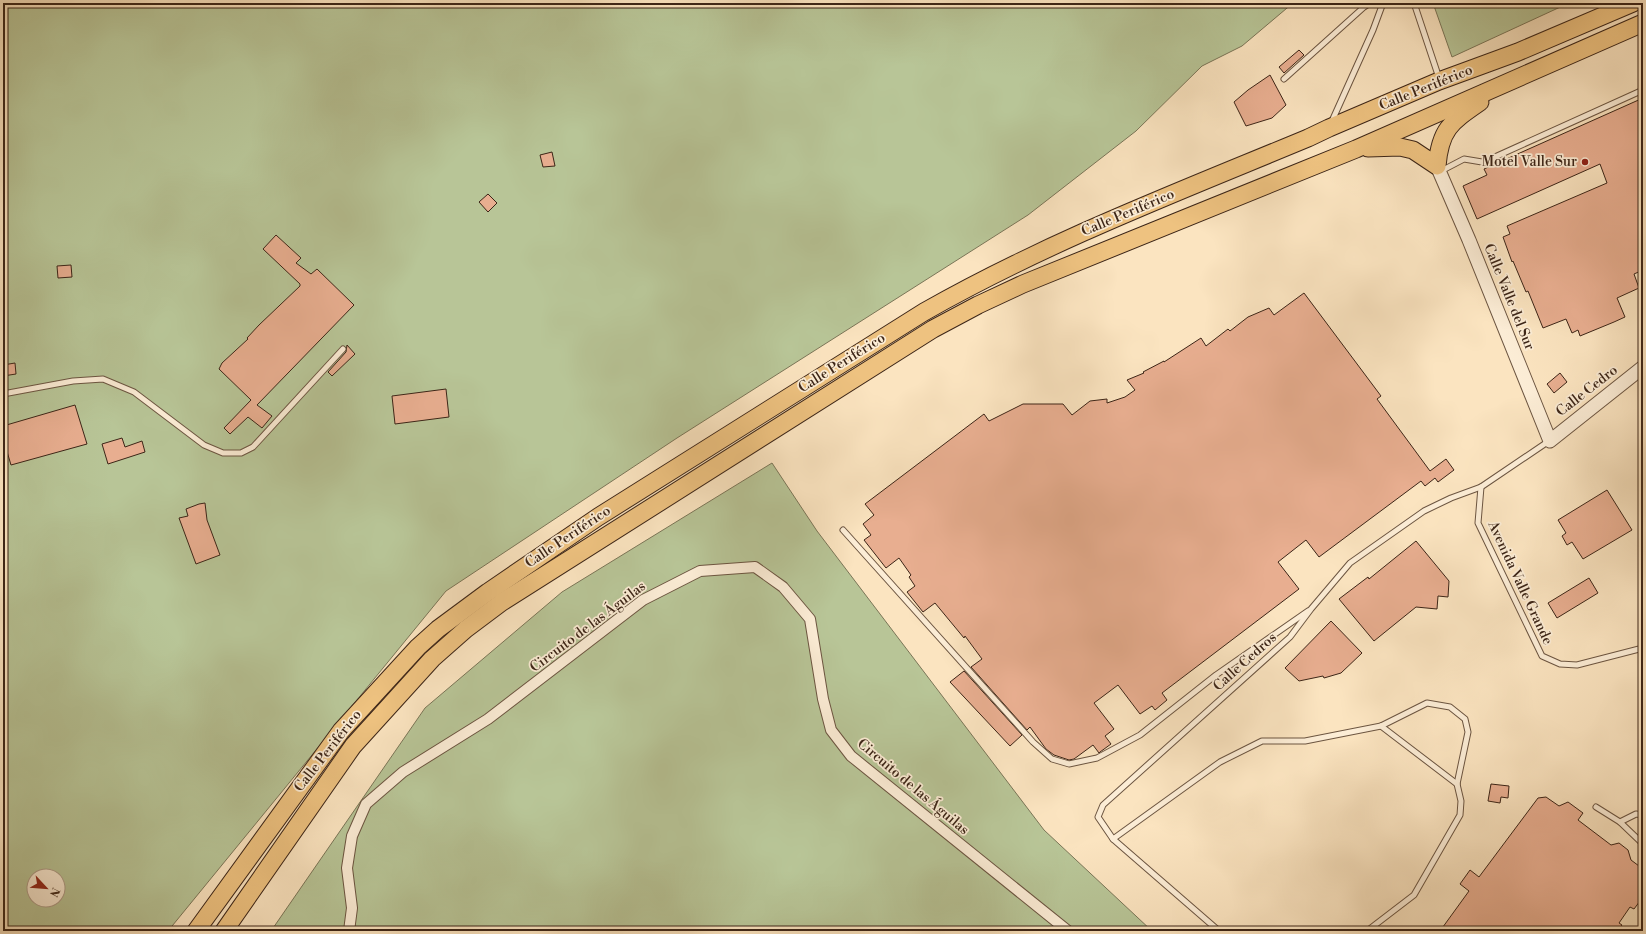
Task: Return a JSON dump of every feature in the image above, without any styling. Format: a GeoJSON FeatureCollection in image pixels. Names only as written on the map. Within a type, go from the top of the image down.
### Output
{"type":"FeatureCollection","features":[{"type":"Feature","properties":{"kind":"highway","name":"Calle Periférico"},"geometry":{"type":"LineString","coordinates":[[196,931],[341,731],[418,647],[488,592],[604,512],[911,320],[970,286],[1101,224],[1308,138],[1440,81],[1518,52],[1633,3]]}},
{"type":"Feature","properties":{"kind":"highway","name":"Calle Periférico"},"geometry":{"type":"LineString","coordinates":[[224,931],[353,746],[432,659],[466,629],[502,602],[933,329],[978,305],[1093,255],[1356,149],[1643,23]]}},
{"type":"Feature","properties":{"kind":"highway"},"geometry":{"type":"LineString","coordinates":[[1438,169],[1438,148],[1448,128],[1500,85]]}},
{"type":"Feature","properties":{"kind":"highway"},"geometry":{"type":"LineString","coordinates":[[1356,149],[1380,146],[1400,147],[1413,150],[1438,169]]}},
{"type":"Feature","properties":{"kind":"highway"},"geometry":{"type":"LineString","coordinates":[[185,931],[216,902]]}},
{"type":"Feature","properties":{"kind":"street","name":"Calle Valle del Sur"},"geometry":{"type":"LineString","coordinates":[[1438,169],[1469,240],[1550,441]]}},
{"type":"Feature","properties":{"kind":"street","name":"Calle Cedro"},"geometry":{"type":"LineString","coordinates":[[1550,441],[1643,367]]}},
{"type":"Feature","properties":{"kind":"street","name":"Circuito de las Águilas"},"geometry":{"type":"LineString","coordinates":[[349,931],[352,908],[347,868],[352,836],[366,804],[403,772],[488,719],[643,600],[700,571],[755,568],[783,587],[810,619],[823,698],[831,730],[851,756],[1068,931]]}},
{"type":"Feature","properties":{"kind":"lane"},"geometry":{"type":"LineString","coordinates":[[1284,79],[1370,3]]}},
{"type":"Feature","properties":{"kind":"lane"},"geometry":{"type":"LineString","coordinates":[[1329,128],[1373,30],[1382,3]]}},
{"type":"Feature","properties":{"kind":"lane"},"geometry":{"type":"LineString","coordinates":[[1412,3],[1415,6],[1440,81]]}},
{"type":"Feature","properties":{"kind":"lane"},"geometry":{"type":"LineString","coordinates":[[1438,169],[1464,159],[1482,162],[1486,161],[1643,90]]}},
{"type":"Feature","properties":{"kind":"lane"},"geometry":{"type":"LineString","coordinates":[[3,394],[73,381],[103,380],[134,392],[204,445],[223,453],[241,453],[253,447],[343,349]]}},
{"type":"Feature","properties":{"kind":"lane","name":"Calle Cedros"},"geometry":{"type":"LineString","coordinates":[[1219,931],[1113,839],[1098,817],[1103,805],[1290,637],[1311,609],[1350,564],[1424,511],[1451,498],[1481,487],[1550,441]]}},
{"type":"Feature","properties":{"kind":"lane","name":"Avenida Valle Grande"},"geometry":{"type":"LineString","coordinates":[[1481,487],[1478,523],[1542,656],[1560,664],[1577,665],[1643,648]]}},
{"type":"Feature","properties":{"kind":"lane"},"geometry":{"type":"LineString","coordinates":[[844,530],[1033,742],[1052,759],[1068,764],[1097,758],[1140,735],[1216,675],[1311,609]]}},
{"type":"Feature","properties":{"kind":"lane"},"geometry":{"type":"LineString","coordinates":[[1113,839],[1220,762],[1262,741],[1305,740],[1381,726],[1426,703],[1450,707],[1465,719],[1468,732],[1457,784],[1461,801],[1460,814],[1414,895],[1367,931]]}},
{"type":"Feature","properties":{"kind":"lane"},"geometry":{"type":"LineString","coordinates":[[1381,726],[1457,784]]}},
{"type":"Feature","properties":{"kind":"lane"},"geometry":{"type":"LineString","coordinates":[[1596,807],[1620,822],[1643,844]]}},
{"type":"Feature","properties":{"kind":"lane"},"geometry":{"type":"LineString","coordinates":[[1620,822],[1636,814],[1643,815]]}},
{"type":"Feature","properties":{"kind":"green space"},"geometry":{"type":"Polygon","coordinates":[[[3,3],[1293,3],[1242,46],[1202,66],[1136,131],[1028,215],[677,438],[446,591],[168,931],[3,931],[3,3]]]}},
{"type":"Feature","properties":{"kind":"green space"},"geometry":{"type":"Polygon","coordinates":[[[1433,3],[1569,3],[1452,57],[1433,3]]]}},
{"type":"Feature","properties":{"kind":"green space"},"geometry":{"type":"Polygon","coordinates":[[[772,463],[817,531],[1044,830],[1152,931],[271,931],[425,708],[562,592],[772,463]]]}},
{"type":"Feature","properties":{"kind":"building"},"geometry":{"type":"Polygon","coordinates":[[[1299,50],[1304,55],[1284,73],[1279,67],[1299,50]]]}},
{"type":"Feature","properties":{"kind":"building"},"geometry":{"type":"Polygon","coordinates":[[[1270,75],[1286,105],[1272,118],[1246,126],[1234,102],[1248,90],[1270,75]]]}},
{"type":"Feature","properties":{"kind":"building"},"geometry":{"type":"Polygon","coordinates":[[[1643,98],[1643,270],[1634,274],[1639,288],[1617,298],[1625,317],[1614,322],[1580,336],[1578,330],[1572,333],[1566,319],[1543,328],[1528,291],[1526,292],[1513,261],[1512,262],[1503,237],[1510,234],[1507,226],[1607,183],[1600,164],[1477,219],[1463,186],[1487,175],[1484,169],[1643,98]]]}},
{"type":"Feature","properties":{"kind":"building"},"geometry":{"type":"Polygon","coordinates":[[[552,152],[555,166],[543,167],[540,155],[552,152]]]}},
{"type":"Feature","properties":{"kind":"building"},"geometry":{"type":"Polygon","coordinates":[[[488,194],[497,203],[488,212],[479,202],[488,194]]]}},
{"type":"Feature","properties":{"kind":"building"},"geometry":{"type":"Polygon","coordinates":[[[276,235],[301,258],[296,263],[311,274],[317,269],[354,305],[257,405],[272,416],[262,428],[248,417],[230,434],[224,428],[251,400],[219,369],[222,363],[248,339],[247,338],[259,325],[300,286],[300,284],[263,249],[276,235]]]}},
{"type":"Feature","properties":{"kind":"building"},"geometry":{"type":"Polygon","coordinates":[[[71,265],[72,277],[58,278],[57,266],[71,265]]]}},
{"type":"Feature","properties":{"kind":"building"},"geometry":{"type":"Polygon","coordinates":[[[1304,293],[1381,396],[1377,399],[1430,471],[1446,459],[1454,470],[1438,482],[1435,478],[1425,486],[1421,481],[1319,557],[1306,540],[1278,562],[1299,589],[1162,693],[1167,700],[1155,710],[1152,706],[1140,714],[1118,685],[1094,703],[1114,729],[1105,736],[1111,744],[1099,753],[1093,745],[1074,759],[1069,760],[1054,755],[1046,749],[1030,727],[1027,730],[971,667],[982,659],[965,636],[964,638],[935,603],[923,612],[907,592],[915,586],[909,577],[911,575],[899,558],[886,568],[864,540],[871,535],[863,524],[874,515],[865,504],[984,414],[989,421],[1023,404],[1063,404],[1072,415],[1090,401],[1107,399],[1107,403],[1125,397],[1135,390],[1127,380],[1164,362],[1201,338],[1206,346],[1228,329],[1230,331],[1248,317],[1269,308],[1274,315],[1304,293]]]}},
{"type":"Feature","properties":{"kind":"building"},"geometry":{"type":"Polygon","coordinates":[[[347,345],[355,354],[332,376],[328,372],[346,352],[347,345]]]}},
{"type":"Feature","properties":{"kind":"building"},"geometry":{"type":"Polygon","coordinates":[[[15,363],[16,374],[3,376],[3,365],[15,363]]]}},
{"type":"Feature","properties":{"kind":"building"},"geometry":{"type":"Polygon","coordinates":[[[1560,373],[1567,382],[1554,393],[1547,384],[1560,373]]]}},
{"type":"Feature","properties":{"kind":"building"},"geometry":{"type":"Polygon","coordinates":[[[446,389],[449,417],[395,424],[392,396],[446,389]]]}},
{"type":"Feature","properties":{"kind":"building"},"geometry":{"type":"Polygon","coordinates":[[[75,405],[87,444],[11,465],[3,438],[3,426],[75,405]]]}},
{"type":"Feature","properties":{"kind":"building"},"geometry":{"type":"Polygon","coordinates":[[[122,438],[125,447],[142,441],[145,452],[108,464],[102,444],[122,438]]]}},
{"type":"Feature","properties":{"kind":"building"},"geometry":{"type":"Polygon","coordinates":[[[1607,490],[1632,530],[1583,559],[1572,542],[1567,545],[1562,536],[1566,533],[1558,520],[1607,490]]]}},
{"type":"Feature","properties":{"kind":"building"},"geometry":{"type":"Polygon","coordinates":[[[205,503],[207,520],[220,555],[196,564],[179,518],[188,516],[186,509],[205,503]]]}},
{"type":"Feature","properties":{"kind":"building"},"geometry":{"type":"Polygon","coordinates":[[[1416,541],[1449,581],[1448,597],[1438,596],[1437,609],[1416,607],[1374,641],[1339,599],[1368,577],[1369,579],[1416,541]]]}},
{"type":"Feature","properties":{"kind":"building"},"geometry":{"type":"Polygon","coordinates":[[[1589,578],[1598,593],[1557,618],[1548,603],[1589,578]]]}},
{"type":"Feature","properties":{"kind":"building"},"geometry":{"type":"Polygon","coordinates":[[[1331,621],[1362,653],[1341,673],[1324,678],[1323,676],[1299,681],[1285,668],[1331,621]]]}},
{"type":"Feature","properties":{"kind":"building"},"geometry":{"type":"Polygon","coordinates":[[[964,671],[1022,735],[1010,746],[950,682],[964,671]]]}},
{"type":"Feature","properties":{"kind":"building"},"geometry":{"type":"Polygon","coordinates":[[[1491,784],[1509,786],[1508,798],[1501,797],[1500,803],[1488,801],[1491,784]]]}},
{"type":"Feature","properties":{"kind":"building"},"geometry":{"type":"Polygon","coordinates":[[[1546,797],[1559,806],[1568,802],[1583,813],[1578,820],[1611,845],[1619,843],[1628,850],[1631,860],[1643,869],[1643,897],[1634,909],[1630,907],[1619,923],[1622,925],[1617,931],[1440,931],[1469,891],[1460,884],[1470,870],[1479,877],[1538,798],[1546,797]]]}},
{"type":"Feature","properties":{"kind":"place","name":"Motel Valle Sur"},"geometry":{"type":"Point","coordinates":[1585,162]}}]}
